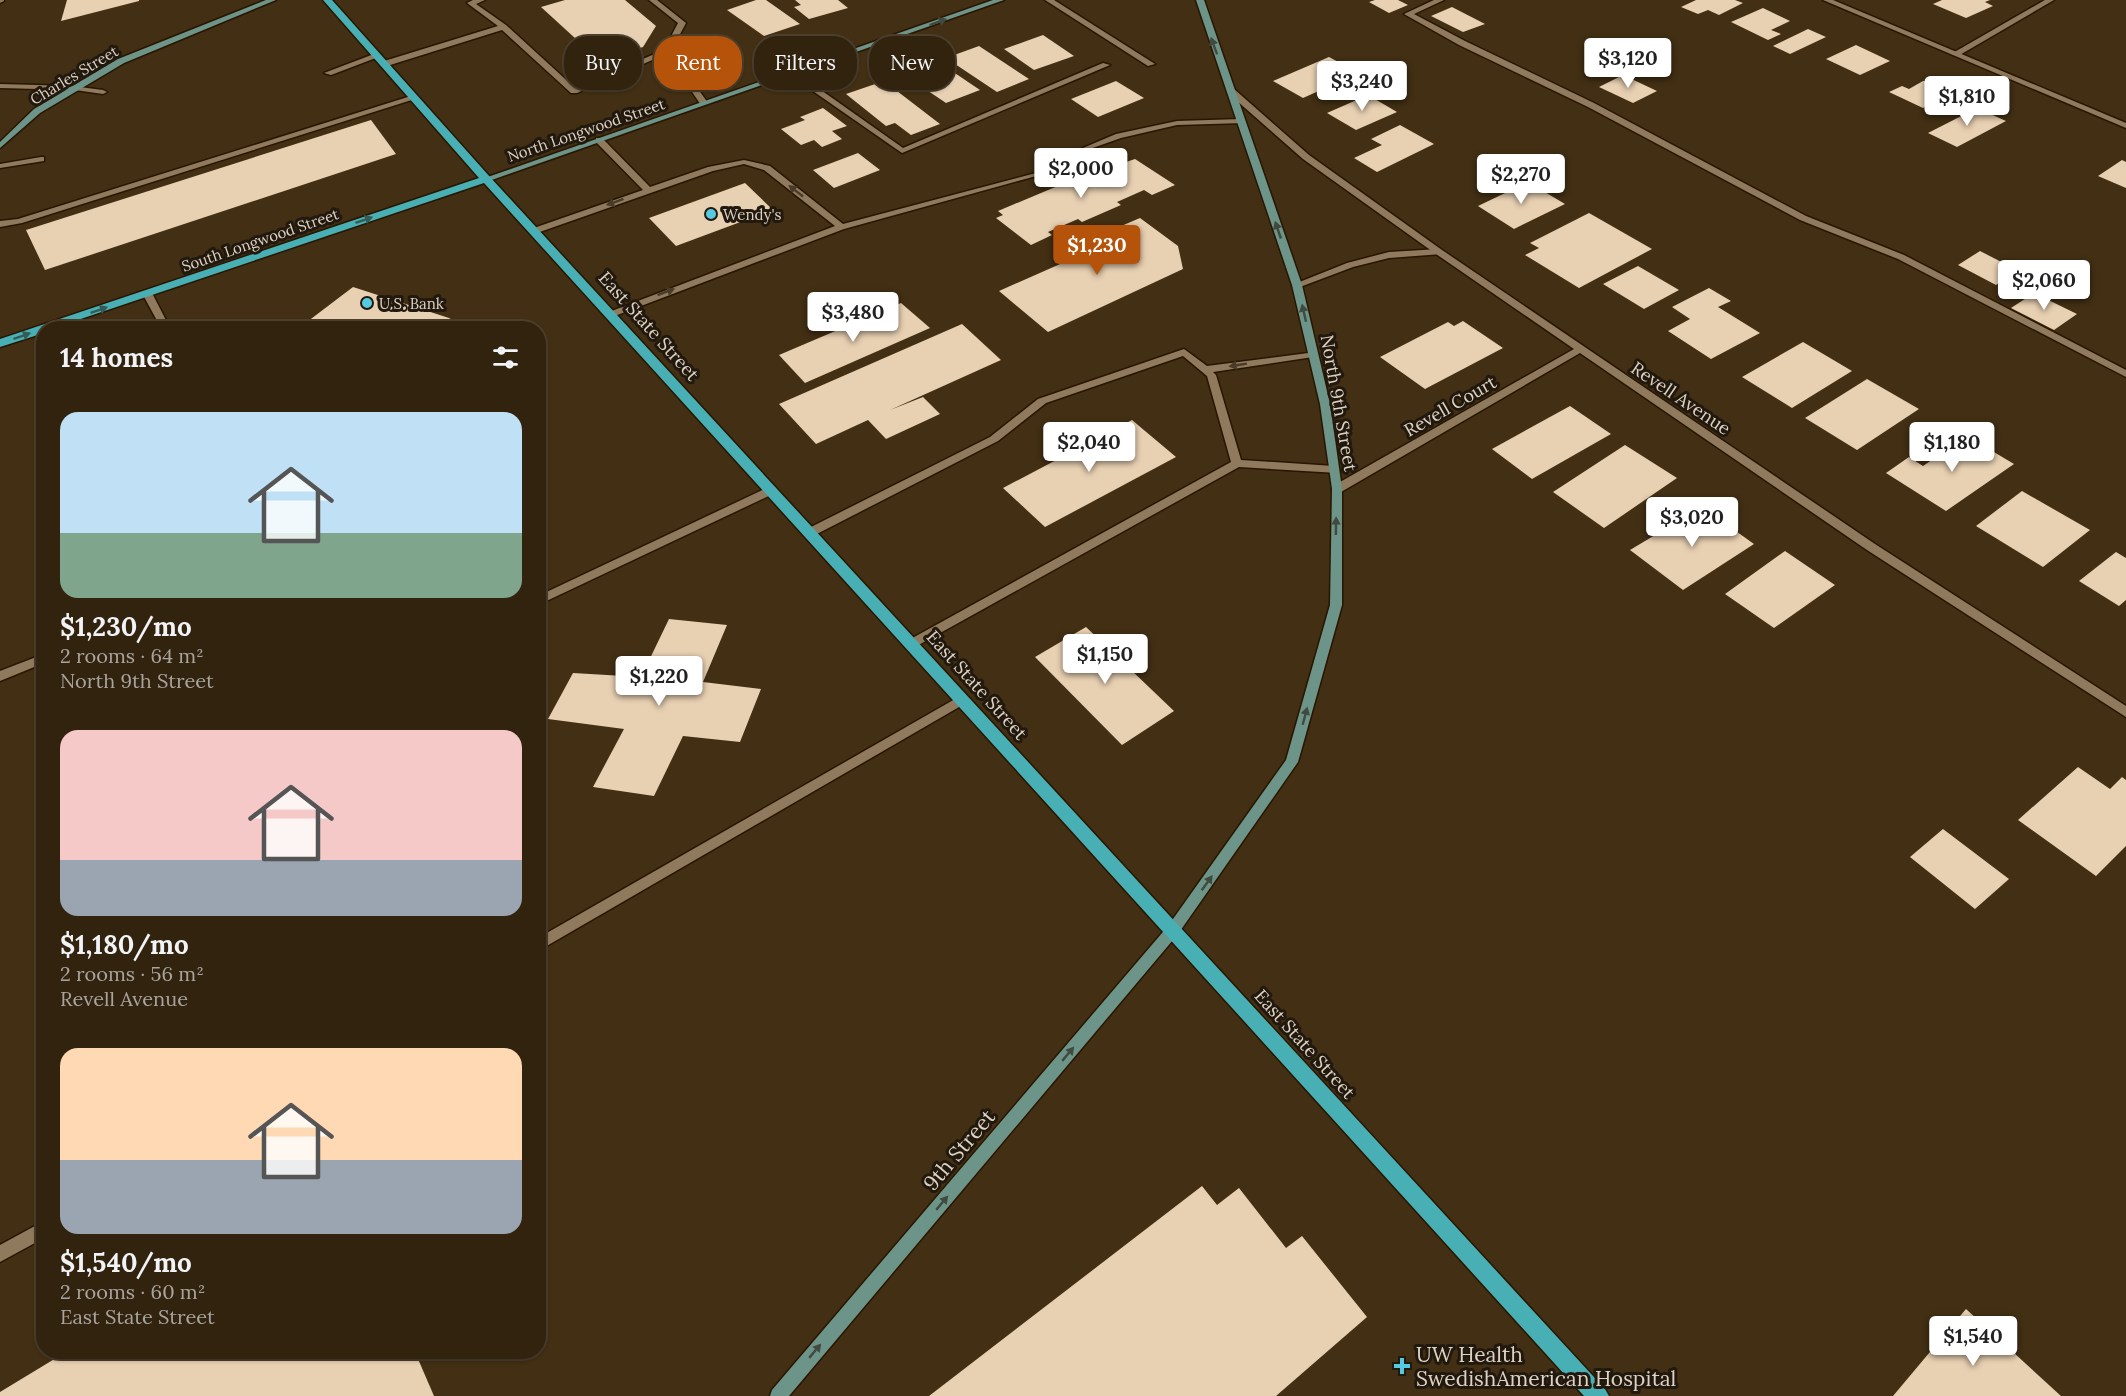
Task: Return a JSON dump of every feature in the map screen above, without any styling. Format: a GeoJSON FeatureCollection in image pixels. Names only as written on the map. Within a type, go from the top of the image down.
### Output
{"type":"FeatureCollection","features":[{"type":"Feature","properties":{"kind":"main road","name":"Charles Street"},"geometry":{"type":"LineString","coordinates":[[0,147],[37,111],[121,61],[272,0]]}},
{"type":"Feature","properties":{"kind":"main road","name":"East State Street"},"geometry":{"type":"LineString","coordinates":[[327,0],[486,179],[612,314],[809,533],[1598,1396]]}},
{"type":"Feature","properties":{"kind":"main road","name":"North Longwood Street"},"geometry":{"type":"LineString","coordinates":[[857,50],[1000,0]]}},
{"type":"Feature","properties":{"kind":"main road","name":"North 9th Street"},"geometry":{"type":"LineString","coordinates":[[1173,930],[1292,762],[1336,604],[1337,489],[1325,404],[1314,354],[1297,285],[1200,0]]}},
{"type":"Feature","properties":{"kind":"main road","name":"North Longwood Street"},"geometry":{"type":"LineString","coordinates":[[486,179],[754,86]]}},
{"type":"Feature","properties":{"kind":"main road","name":"South Longwood Street"},"geometry":{"type":"LineString","coordinates":[[67,321],[486,179]]}},
{"type":"Feature","properties":{"kind":"main road","name":"South Longwood Street"},"geometry":{"type":"LineString","coordinates":[[0,343],[36,332]]}},
{"type":"Feature","properties":{"kind":"main road","name":"9th Street"},"geometry":{"type":"LineString","coordinates":[[778,1396],[1173,930]]}},
{"type":"Feature","properties":{"kind":"street"},"geometry":{"type":"LineString","coordinates":[[470,1],[481,0]]}},
{"type":"Feature","properties":{"kind":"street"},"geometry":{"type":"LineString","coordinates":[[653,0],[682,23],[675,36]]}},
{"type":"Feature","properties":{"kind":"street"},"geometry":{"type":"LineString","coordinates":[[1049,0],[1151,64]]}},
{"type":"Feature","properties":{"kind":"street"},"geometry":{"type":"LineString","coordinates":[[1440,0],[1408,14],[1462,43],[1591,105],[1803,218],[1901,257],[2126,374]]}},
{"type":"Feature","properties":{"kind":"street"},"geometry":{"type":"LineString","coordinates":[[1827,0],[2126,126]]}},
{"type":"Feature","properties":{"kind":"street"},"geometry":{"type":"LineString","coordinates":[[1955,54],[2050,0]]}},
{"type":"Feature","properties":{"kind":"street"},"geometry":{"type":"LineString","coordinates":[[470,1],[503,27],[574,91],[654,57]]}},
{"type":"Feature","properties":{"kind":"street"},"geometry":{"type":"LineString","coordinates":[[328,73],[503,27]]}},
{"type":"Feature","properties":{"kind":"street"},"geometry":{"type":"LineString","coordinates":[[815,90],[902,152],[1106,65]]}},
{"type":"Feature","properties":{"kind":"street"},"geometry":{"type":"LineString","coordinates":[[0,86],[75,88],[103,92]]}},
{"type":"Feature","properties":{"kind":"street"},"geometry":{"type":"LineString","coordinates":[[695,90],[704,103]]}},
{"type":"Feature","properties":{"kind":"street","name":"Revell Avenue"},"geometry":{"type":"LineString","coordinates":[[1231,91],[1306,157],[1439,252],[1871,547],[2126,712]]}},
{"type":"Feature","properties":{"kind":"street"},"geometry":{"type":"LineString","coordinates":[[0,224],[19,221],[414,98]]}},
{"type":"Feature","properties":{"kind":"street"},"geometry":{"type":"LineString","coordinates":[[1087,148],[1119,136],[1177,123],[1241,121]]}},
{"type":"Feature","properties":{"kind":"street"},"geometry":{"type":"LineString","coordinates":[[599,140],[648,190]]}},
{"type":"Feature","properties":{"kind":"street"},"geometry":{"type":"LineString","coordinates":[[0,166],[41,159]]}},
{"type":"Feature","properties":{"kind":"street"},"geometry":{"type":"LineString","coordinates":[[534,231],[711,169],[744,162],[767,168],[842,227]]}},
{"type":"Feature","properties":{"kind":"street"},"geometry":{"type":"LineString","coordinates":[[612,314],[842,227],[1036,175]]}},
{"type":"Feature","properties":{"kind":"street"},"geometry":{"type":"LineString","coordinates":[[1297,285],[1350,265],[1389,255],[1439,252]]}},
{"type":"Feature","properties":{"kind":"street"},"geometry":{"type":"LineString","coordinates":[[147,293],[162,321]]}},
{"type":"Feature","properties":{"kind":"street","name":"Revell Court"},"geometry":{"type":"LineString","coordinates":[[1337,489],[1580,349]]}},
{"type":"Feature","properties":{"kind":"street"},"geometry":{"type":"LineString","coordinates":[[809,533],[994,439],[1042,401],[1184,352],[1211,375],[1237,463]]}},
{"type":"Feature","properties":{"kind":"street"},"geometry":{"type":"LineString","coordinates":[[1204,370],[1314,354]]}},
{"type":"Feature","properties":{"kind":"street"},"geometry":{"type":"LineString","coordinates":[[911,644],[1237,463],[1334,470]]}},
{"type":"Feature","properties":{"kind":"street"},"geometry":{"type":"LineString","coordinates":[[546,597],[771,490]]}},
{"type":"Feature","properties":{"kind":"street"},"geometry":{"type":"LineString","coordinates":[[0,676],[36,661]]}},
{"type":"Feature","properties":{"kind":"street"},"geometry":{"type":"LineString","coordinates":[[546,940],[962,700]]}},
{"type":"Feature","properties":{"kind":"street"},"geometry":{"type":"LineString","coordinates":[[0,1254],[36,1234]]}},
{"type":"Feature","properties":{"kind":"building"},"geometry":{"type":"Polygon","coordinates":[[[67,0],[139,0],[139,1],[61,21],[67,0]]]}},
{"type":"Feature","properties":{"kind":"building"},"geometry":{"type":"Polygon","coordinates":[[[565,0],[625,0],[656,26],[642,47],[642,36],[573,36],[541,7],[565,0]]]}},
{"type":"Feature","properties":{"kind":"building"},"geometry":{"type":"Polygon","coordinates":[[[756,0],[766,0],[800,24],[764,36],[727,10],[756,0]]]}},
{"type":"Feature","properties":{"kind":"building"},"geometry":{"type":"Polygon","coordinates":[[[795,0],[838,0],[848,8],[809,19],[794,7],[801,5],[795,0]]]}},
{"type":"Feature","properties":{"kind":"building"},"geometry":{"type":"Polygon","coordinates":[[[1398,0],[1408,5],[1389,13],[1369,2],[1398,0]]]}},
{"type":"Feature","properties":{"kind":"building"},"geometry":{"type":"Polygon","coordinates":[[[1696,0],[1735,0],[1743,3],[1719,15],[1708,10],[1698,14],[1681,7],[1696,0]]]}},
{"type":"Feature","properties":{"kind":"building"},"geometry":{"type":"Polygon","coordinates":[[[1942,0],[1990,0],[1985,2],[1993,6],[1966,18],[1933,4],[1942,0]]]}},
{"type":"Feature","properties":{"kind":"building"},"geometry":{"type":"Polygon","coordinates":[[[1452,7],[1485,24],[1463,32],[1431,16],[1452,7]]]}},
{"type":"Feature","properties":{"kind":"building"},"geometry":{"type":"Polygon","coordinates":[[[1763,8],[1790,21],[1771,30],[1781,34],[1768,40],[1731,22],[1763,8]]]}},
{"type":"Feature","properties":{"kind":"building"},"geometry":{"type":"Polygon","coordinates":[[[1808,29],[1826,37],[1790,54],[1773,46],[1808,29]]]}},
{"type":"Feature","properties":{"kind":"building"},"geometry":{"type":"Polygon","coordinates":[[[1043,35],[1074,56],[1034,70],[1004,49],[1043,35]]]}},
{"type":"Feature","properties":{"kind":"building"},"geometry":{"type":"Polygon","coordinates":[[[1856,45],[1890,61],[1860,75],[1826,59],[1856,45]]]}},
{"type":"Feature","properties":{"kind":"building"},"geometry":{"type":"Polygon","coordinates":[[[979,46],[1029,79],[997,92],[955,64],[955,55],[979,46]]]}},
{"type":"Feature","properties":{"kind":"building"},"geometry":{"type":"Polygon","coordinates":[[[1329,57],[1359,73],[1303,98],[1273,81],[1329,57]]]}},
{"type":"Feature","properties":{"kind":"building"},"geometry":{"type":"Polygon","coordinates":[[[955,73],[980,90],[946,103],[927,90],[955,90],[955,73]]]}},
{"type":"Feature","properties":{"kind":"building"},"geometry":{"type":"Polygon","coordinates":[[[1623,75],[1657,91],[1633,103],[1599,87],[1623,75]]]}},
{"type":"Feature","properties":{"kind":"building"},"geometry":{"type":"Polygon","coordinates":[[[1116,81],[1144,98],[1098,117],[1071,99],[1116,81]]]}},
{"type":"Feature","properties":{"kind":"building"},"geometry":{"type":"Polygon","coordinates":[[[1923,81],[1930,81],[1950,90],[1947,92],[1950,93],[1923,108],[1889,92],[1902,86],[1909,89],[1923,81]]]}},
{"type":"Feature","properties":{"kind":"building"},"geometry":{"type":"Polygon","coordinates":[[[869,86],[869,90],[896,90],[940,124],[911,135],[895,123],[886,126],[846,94],[869,86]]]}},
{"type":"Feature","properties":{"kind":"building"},"geometry":{"type":"Polygon","coordinates":[[[1368,95],[1397,112],[1356,130],[1327,113],[1368,95]]]}},
{"type":"Feature","properties":{"kind":"building"},"geometry":{"type":"Polygon","coordinates":[[[823,108],[847,126],[832,131],[842,139],[822,147],[814,140],[801,145],[781,129],[805,120],[800,117],[823,108]]]}},
{"type":"Feature","properties":{"kind":"building"},"geometry":{"type":"Polygon","coordinates":[[[1977,108],[2006,121],[1957,147],[1928,133],[1977,108]]]}},
{"type":"Feature","properties":{"kind":"building"},"geometry":{"type":"Polygon","coordinates":[[[371,120],[396,154],[45,270],[26,230],[371,120]]]}},
{"type":"Feature","properties":{"kind":"building"},"geometry":{"type":"Polygon","coordinates":[[[1400,125],[1434,144],[1377,172],[1354,158],[1382,145],[1371,139],[1400,125]]]}},
{"type":"Feature","properties":{"kind":"building"},"geometry":{"type":"Polygon","coordinates":[[[858,153],[880,170],[834,188],[813,170],[858,153]]]}},
{"type":"Feature","properties":{"kind":"building"},"geometry":{"type":"Polygon","coordinates":[[[1122,159],[1126,162],[1135,159],[1175,185],[1152,195],[1144,190],[1117,202],[1121,205],[1082,222],[1078,219],[1048,232],[1052,235],[1031,245],[996,218],[1003,215],[998,211],[1122,159]]]}},
{"type":"Feature","properties":{"kind":"building"},"geometry":{"type":"Polygon","coordinates":[[[2122,160],[2126,162],[2126,188],[2098,176],[2122,160]]]}},
{"type":"Feature","properties":{"kind":"building"},"geometry":{"type":"Polygon","coordinates":[[[1528,182],[1565,204],[1514,229],[1478,206],[1528,182]]]}},
{"type":"Feature","properties":{"kind":"building","name":"Wendy's"},"geometry":{"type":"Polygon","coordinates":[[[745,183],[773,210],[676,246],[649,218],[745,183]]]}},
{"type":"Feature","properties":{"kind":"building"},"geometry":{"type":"Polygon","coordinates":[[[1589,213],[1652,249],[1579,288],[1525,255],[1539,248],[1530,243],[1589,213]]]}},
{"type":"Feature","properties":{"kind":"building"},"geometry":{"type":"Polygon","coordinates":[[[1140,218],[1178,246],[1183,269],[1048,332],[999,291],[1110,242],[1100,235],[1140,218]]]}},
{"type":"Feature","properties":{"kind":"building"},"geometry":{"type":"Polygon","coordinates":[[[1980,251],[2019,271],[1996,285],[1958,265],[1980,251]]]}},
{"type":"Feature","properties":{"kind":"building"},"geometry":{"type":"Polygon","coordinates":[[[1638,266],[1679,290],[1644,309],[1603,284],[1638,266]]]}},
{"type":"Feature","properties":{"kind":"building","name":"U.S. Bank"},"geometry":{"type":"Polygon","coordinates":[[[353,287],[454,321],[308,321],[353,287]]]}},
{"type":"Feature","properties":{"kind":"building"},"geometry":{"type":"Polygon","coordinates":[[[1709,288],[1731,301],[1718,307],[1760,333],[1711,359],[1668,331],[1690,319],[1672,307],[1709,288]]]}},
{"type":"Feature","properties":{"kind":"building"},"geometry":{"type":"Polygon","coordinates":[[[2034,293],[2077,314],[2054,330],[2011,308],[2034,293]]]}},
{"type":"Feature","properties":{"kind":"building"},"geometry":{"type":"Polygon","coordinates":[[[901,303],[930,328],[805,383],[779,355],[901,303]]]}},
{"type":"Feature","properties":{"kind":"building"},"geometry":{"type":"Polygon","coordinates":[[[1463,321],[1503,348],[1425,389],[1380,357],[1448,322],[1454,326],[1463,321]]]}},
{"type":"Feature","properties":{"kind":"building"},"geometry":{"type":"Polygon","coordinates":[[[962,324],[1001,360],[890,410],[923,397],[940,414],[886,439],[868,420],[816,444],[779,404],[962,324]]]}},
{"type":"Feature","properties":{"kind":"building"},"geometry":{"type":"Polygon","coordinates":[[[1803,342],[1852,371],[1792,408],[1742,377],[1803,342]]]}},
{"type":"Feature","properties":{"kind":"building"},"geometry":{"type":"Polygon","coordinates":[[[1867,379],[1919,409],[1857,450],[1805,418],[1867,379]]]}},
{"type":"Feature","properties":{"kind":"building"},"geometry":{"type":"Polygon","coordinates":[[[1570,406],[1611,434],[1532,479],[1492,449],[1570,406]]]}},
{"type":"Feature","properties":{"kind":"building"},"geometry":{"type":"Polygon","coordinates":[[[1132,420],[1176,457],[1045,527],[1003,488],[1132,420]]]}},
{"type":"Feature","properties":{"kind":"building"},"geometry":{"type":"Polygon","coordinates":[[[1967,436],[2014,464],[1946,511],[1886,473],[1909,457],[1923,466],[1967,436]]]}},
{"type":"Feature","properties":{"kind":"building"},"geometry":{"type":"Polygon","coordinates":[[[1625,445],[1677,478],[1604,528],[1553,492],[1625,445]]]}},
{"type":"Feature","properties":{"kind":"building"},"geometry":{"type":"Polygon","coordinates":[[[2022,491],[2090,530],[2043,567],[1976,526],[2022,491]]]}},
{"type":"Feature","properties":{"kind":"building"},"geometry":{"type":"Polygon","coordinates":[[[1702,507],[1754,544],[1683,590],[1630,550],[1702,507]]]}},
{"type":"Feature","properties":{"kind":"building"},"geometry":{"type":"Polygon","coordinates":[[[1785,551],[1835,585],[1774,628],[1725,594],[1785,551]]]}},
{"type":"Feature","properties":{"kind":"building"},"geometry":{"type":"Polygon","coordinates":[[[2116,552],[2126,558],[2126,600],[2119,606],[2079,581],[2116,552]]]}},
{"type":"Feature","properties":{"kind":"building"},"geometry":{"type":"Polygon","coordinates":[[[669,619],[727,625],[703,682],[761,689],[740,742],[683,736],[654,796],[593,787],[624,729],[548,719],[573,673],[641,677],[669,619]]]}},
{"type":"Feature","properties":{"kind":"building"},"geometry":{"type":"Polygon","coordinates":[[[1086,627],[1174,711],[1122,745],[1035,657],[1086,627]]]}},
{"type":"Feature","properties":{"kind":"building"},"geometry":{"type":"Polygon","coordinates":[[[2078,767],[2110,789],[2122,777],[2126,780],[2126,846],[2096,876],[2018,820],[2078,767]]]}},
{"type":"Feature","properties":{"kind":"building"},"geometry":{"type":"Polygon","coordinates":[[[1943,829],[2009,879],[1975,909],[1910,857],[1943,829]]]}},
{"type":"Feature","properties":{"kind":"building"},"geometry":{"type":"Polygon","coordinates":[[[1202,1186],[1217,1205],[1239,1188],[1286,1248],[1302,1236],[1367,1317],[1276,1396],[929,1396],[1202,1186]]]}},
{"type":"Feature","properties":{"kind":"building"},"geometry":{"type":"Polygon","coordinates":[[[1966,1309],[2061,1396],[1893,1396],[1966,1309]]]}},
{"type":"Feature","properties":{"kind":"building"},"geometry":{"type":"Polygon","coordinates":[[[54,1359],[418,1359],[434,1396],[0,1396],[0,1392],[54,1359]]]}},
{"type":"Feature","properties":{"kind":"place","name":"Wendy's"},"geometry":{"type":"Point","coordinates":[711,214]}},
{"type":"Feature","properties":{"kind":"place","name":"U.S. Bank"},"geometry":{"type":"Point","coordinates":[367,303]}},
{"type":"Feature","properties":{"kind":"place","name":"UW Health SwedishAmerican Hospital"},"geometry":{"type":"Point","coordinates":[1402,1366]}}]}
